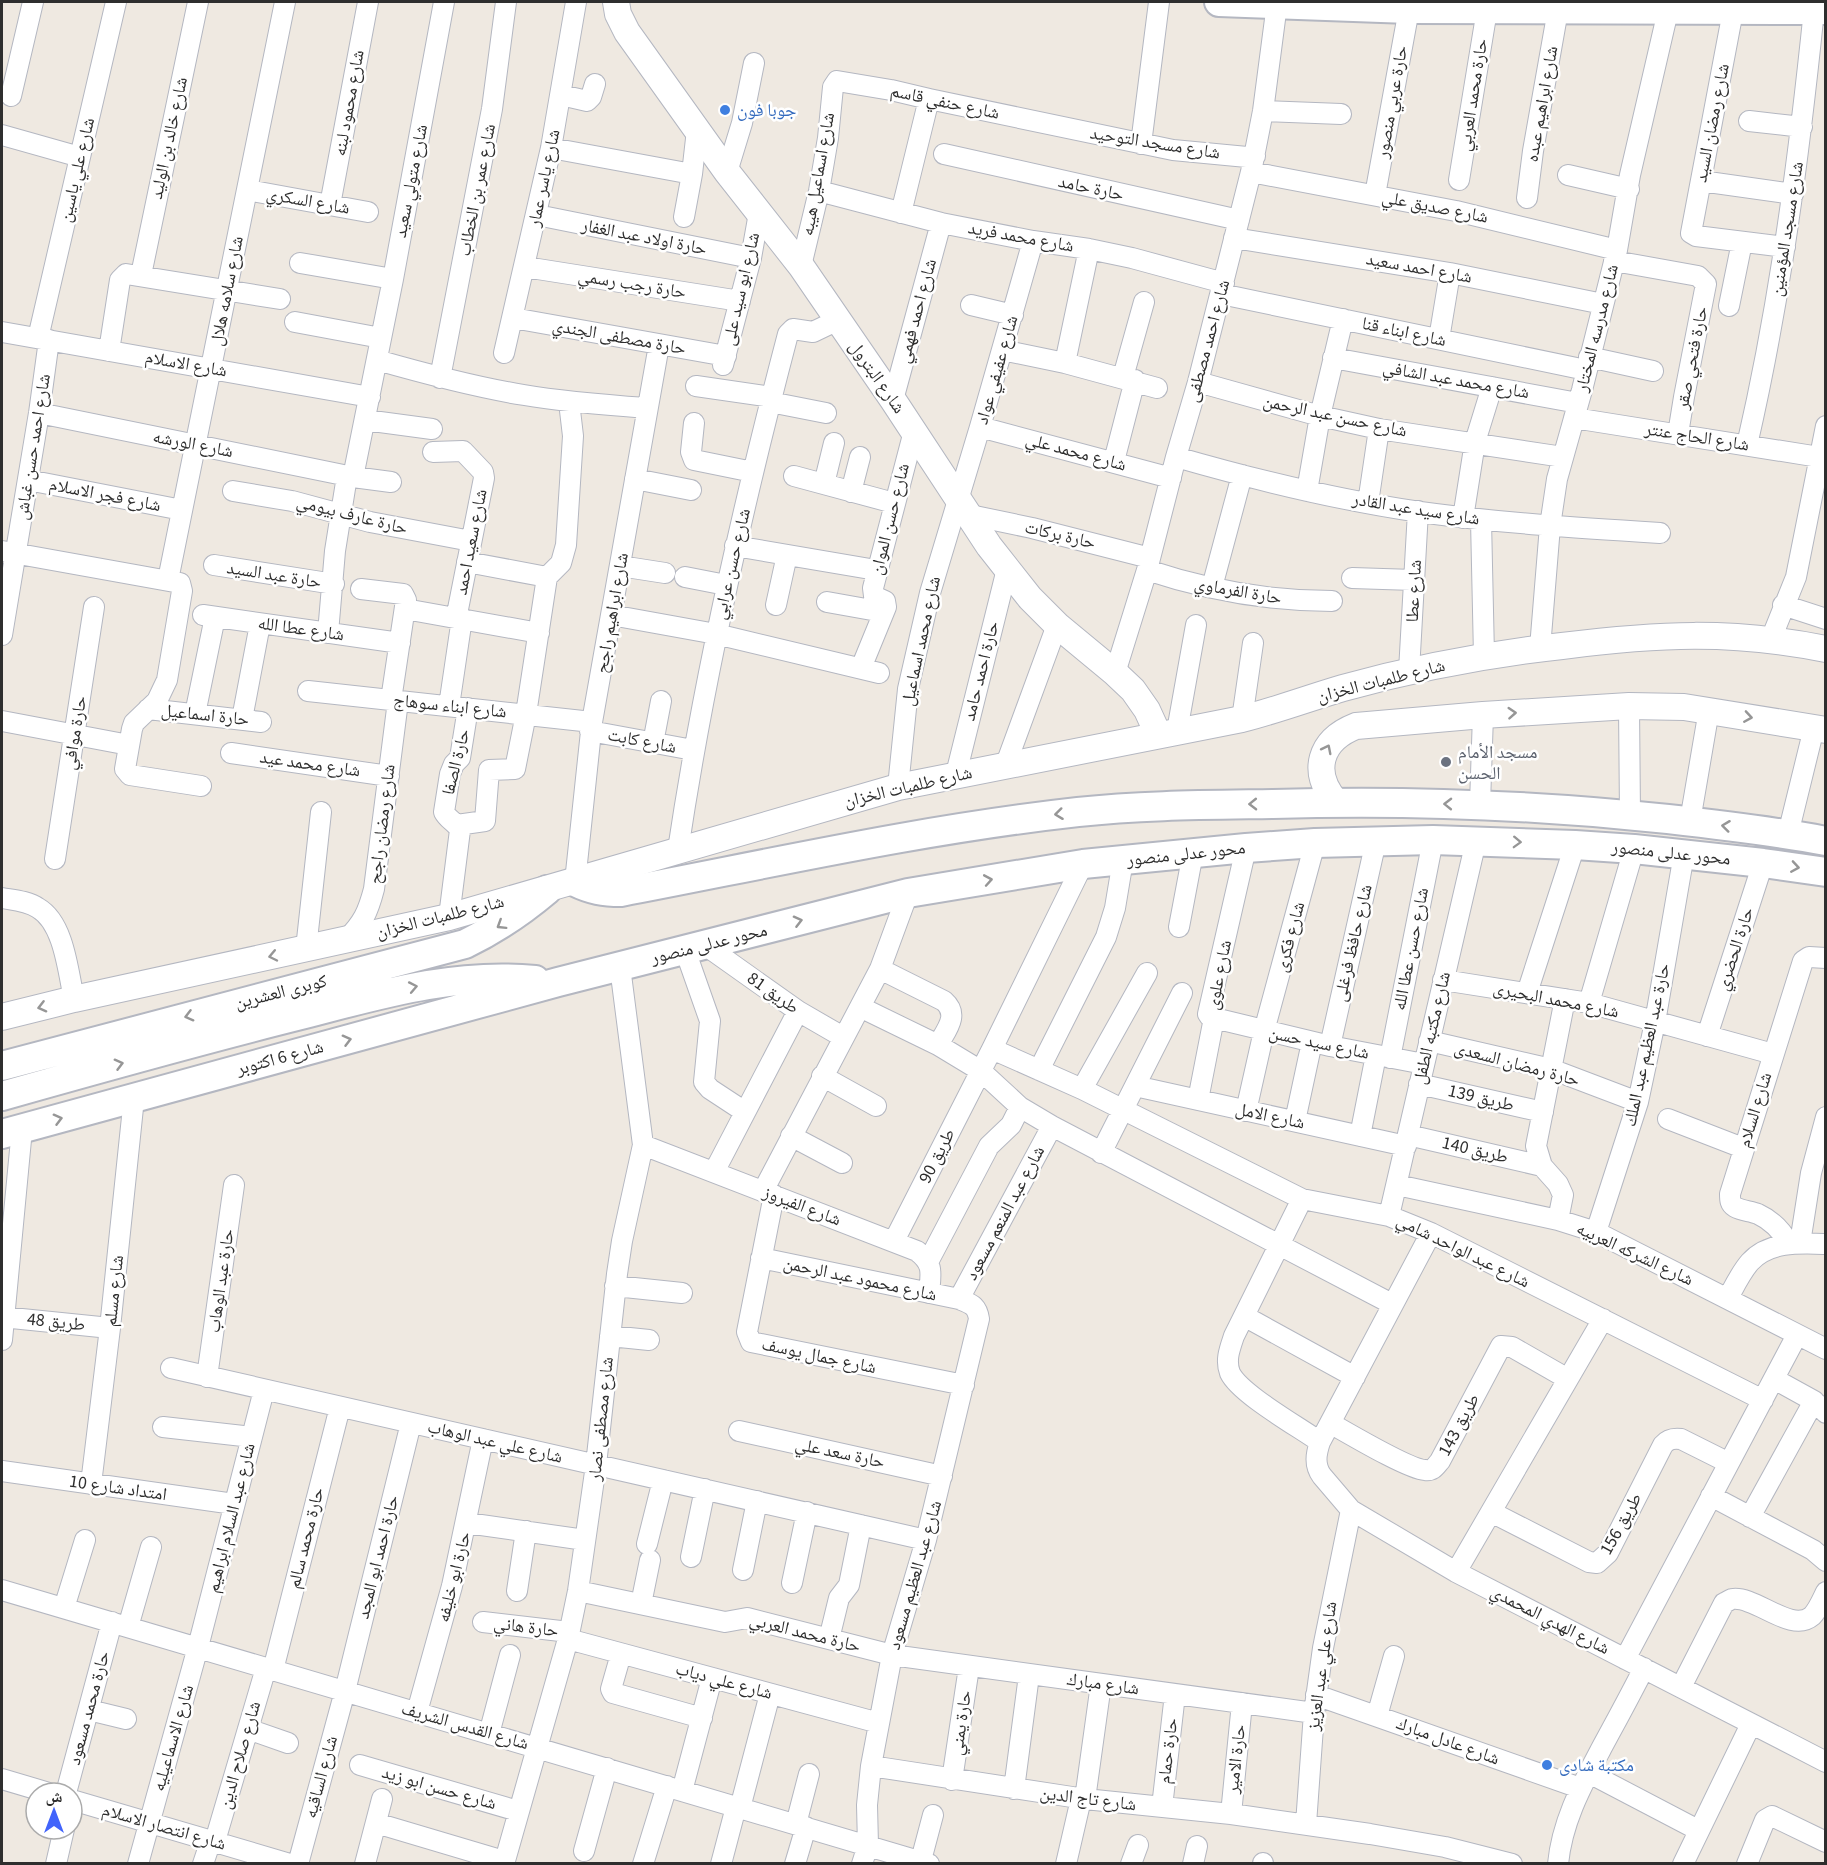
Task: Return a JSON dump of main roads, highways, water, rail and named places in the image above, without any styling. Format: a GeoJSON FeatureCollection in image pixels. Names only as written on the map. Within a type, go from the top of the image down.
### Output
{"type":"FeatureCollection","features":[{"type":"Feature","properties":{"kind":"main road"},"geometry":{"type":"LineString","coordinates":[[1218,2],[1409,9],[1820,10]]}},
{"type":"Feature","properties":{"kind":"main road","name":"محور عدلى منصور"},"geometry":{"type":"LineString","coordinates":[[575,882],[589,889],[621,892],[953,829],[1081,812],[1145,807],[1336,802],[1480,804],[1689,821],[1826,841]]}},
{"type":"Feature","properties":{"kind":"main road","name":"محور عدلى منصور"},"geometry":{"type":"LineString","coordinates":[[558,982],[908,893],[1083,864],[1246,848],[1315,843],[1433,840],[1575,845],[1764,862],[1826,872]]}},
{"type":"Feature","properties":{"kind":"main road","name":"كوبرى العشرين"},"geometry":{"type":"LineString","coordinates":[[2,1096],[465,944],[504,924],[547,890]]}},
{"type":"Feature","properties":{"kind":"main road","name":"كوبرى العشرين"},"geometry":{"type":"LineString","coordinates":[[2,1066],[250,1014],[436,983],[497,978],[558,982]]}},
{"type":"Feature","properties":{"kind":"main road","name":"شارع 6 اكتوبر"},"geometry":{"type":"LineString","coordinates":[[12,1132],[558,982]]}},
{"type":"Feature","properties":{"kind":"place","name":"جوبا فون"},"geometry":{"type":"Point","coordinates":[725,110]}},
{"type":"Feature","properties":{"kind":"place","name":"مسجد الأمام الحسن"},"geometry":{"type":"Point","coordinates":[1446,762]}},
{"type":"Feature","properties":{"kind":"place","name":"مكتبة شادى"},"geometry":{"type":"Point","coordinates":[1547,1765]}}]}
